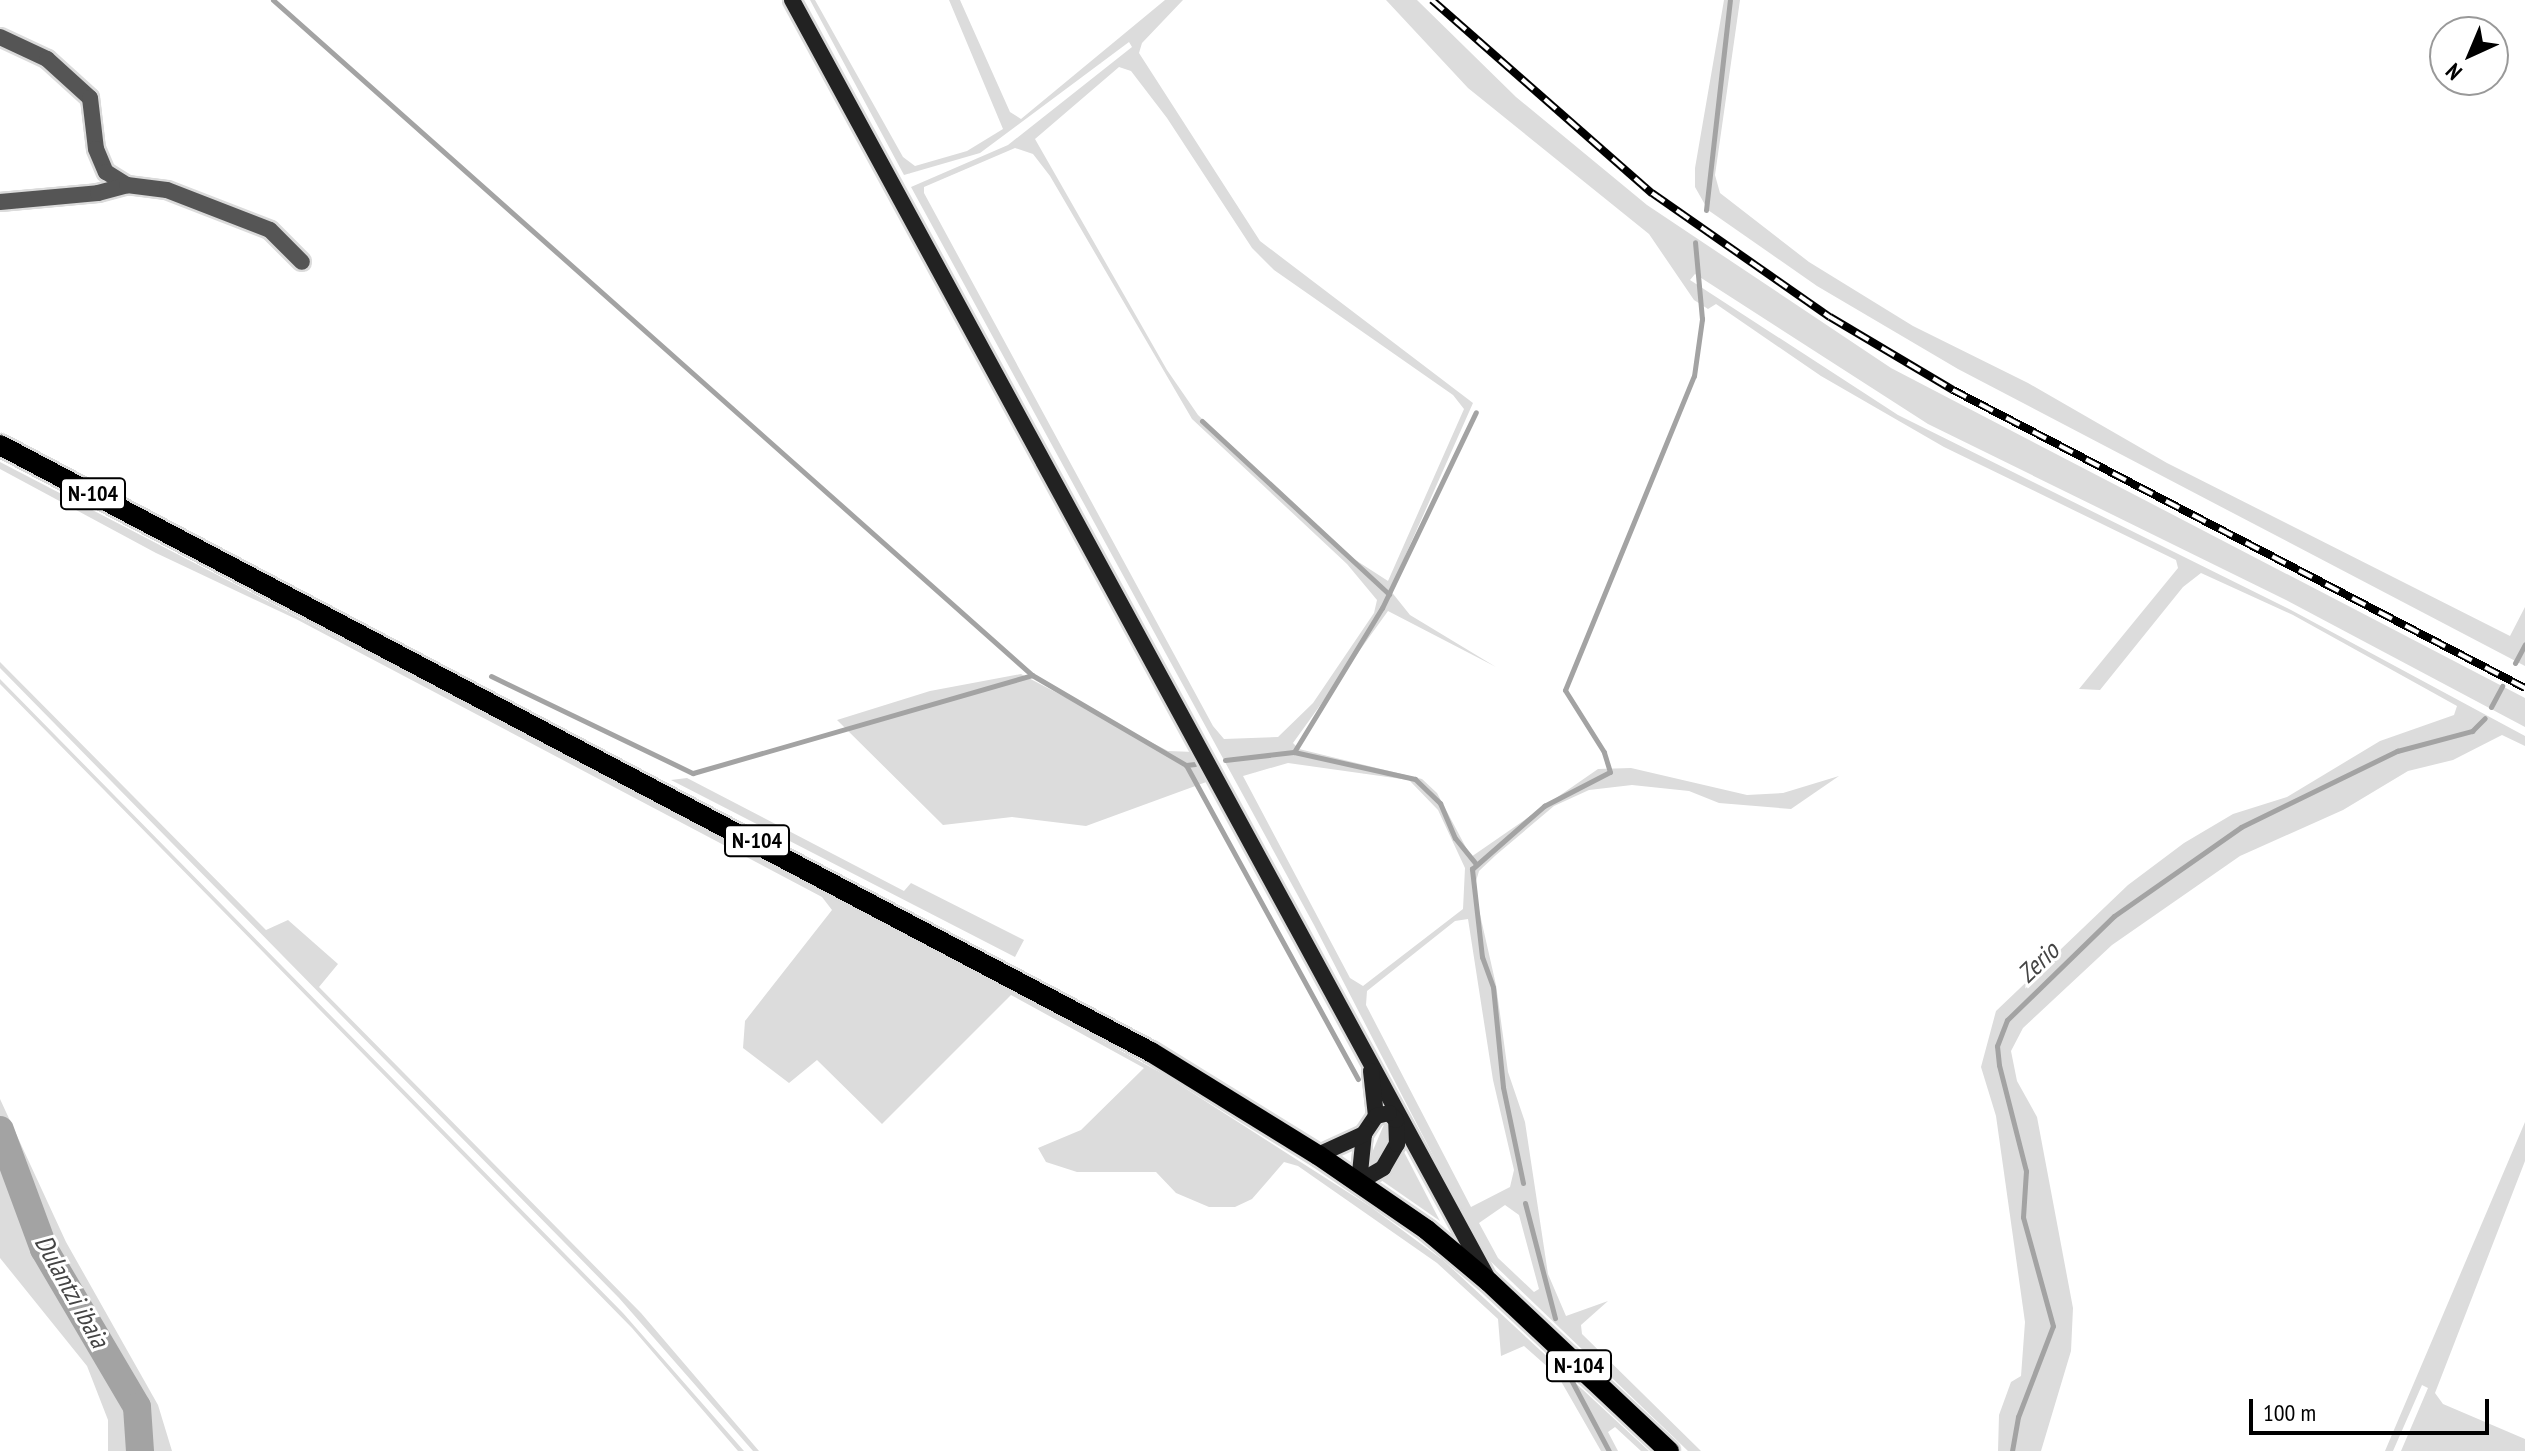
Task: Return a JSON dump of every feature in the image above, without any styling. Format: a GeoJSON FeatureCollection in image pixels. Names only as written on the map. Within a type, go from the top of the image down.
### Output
{"type":"FeatureCollection","features":[{"type":"Feature","properties":{"kind":"main road","name":"N-104"},"geometry":{"type":"LineString","coordinates":[[0,445],[1046,992],[1318,1155],[1359,1182],[1489,1282],[1669,1451]]}},
{"type":"Feature","properties":{"kind":"street"},"geometry":{"type":"LineString","coordinates":[[792,0],[1489,1282]]}},
{"type":"Feature","properties":{"kind":"street"},"geometry":{"type":"LineString","coordinates":[[0,37],[47,59],[90,98],[96,149],[106,172],[127,185]]}},
{"type":"Feature","properties":{"kind":"street"},"geometry":{"type":"LineString","coordinates":[[0,202],[98,193],[127,185],[167,190],[221,207],[270,230],[302,262]]}},
{"type":"Feature","properties":{"kind":"street"},"geometry":{"type":"LineString","coordinates":[[1359,1182],[1364,1134],[1376,1116],[1366,1054]]}},
{"type":"Feature","properties":{"kind":"street"},"geometry":{"type":"LineString","coordinates":[[1376,1116],[1389,1113],[1400,1118]]}},
{"type":"Feature","properties":{"kind":"street"},"geometry":{"type":"LineString","coordinates":[[1359,1182],[1383,1168],[1397,1144],[1400,1118]]}},
{"type":"Feature","properties":{"kind":"street"},"geometry":{"type":"LineString","coordinates":[[1318,1155],[1364,1134]]}},
{"type":"Feature","properties":{"kind":"shaded area"},"geometry":{"type":"Polygon","coordinates":[[[810,0],[815,0],[903,157],[915,166],[967,151],[1003,129],[949,0],[960,0],[1010,112],[1021,119],[1165,0],[1183,0],[1142,43],[1139,53],[1260,241],[1473,403],[1390,590],[1410,615],[1496,667],[1388,611],[1293,743],[1299,749],[1422,779],[1437,793],[1471,857],[1598,769],[1631,768],[1747,795],[1783,793],[1839,776],[1791,809],[1719,803],[1689,791],[1632,785],[1589,790],[1554,806],[1496,855],[1479,871],[1474,888],[1496,985],[1508,1072],[1525,1122],[1548,1274],[1566,1316],[1608,1301],[1581,1325],[1582,1334],[1701,1451],[1688,1451],[1485,1256],[1314,925],[911,187],[1008,145],[1132,47],[1129,42],[980,153],[904,175],[810,0]],[[1119,67],[1035,139],[1167,370],[1198,415],[1340,550],[1388,581],[1464,409],[1453,395],[1274,270],[1252,248],[1167,118],[1131,71],[1119,67]],[[1015,148],[924,187],[924,193],[1213,726],[1224,739],[1278,737],[1313,703],[1374,613],[1377,600],[1347,564],[1192,419],[1050,176],[1033,154],[1015,148]],[[1288,763],[1243,776],[1350,978],[1363,986],[1463,909],[1465,868],[1438,810],[1409,780],[1288,763]],[[1468,919],[1455,921],[1367,991],[1366,1005],[1471,1207],[1510,1187],[1514,1170],[1493,1080],[1468,919]],[[1505,1205],[1479,1223],[1498,1258],[1534,1292],[1539,1289],[1519,1215],[1505,1205]]]}},
{"type":"Feature","properties":{"kind":"shaded area"},"geometry":{"type":"Polygon","coordinates":[[[1386,0],[1417,0],[1516,97],[1647,205],[1891,368],[2525,698],[2525,727],[2286,600],[1928,424],[1695,274],[1690,280],[1898,415],[2291,610],[2525,736],[2525,746],[2502,735],[2453,760],[2408,771],[2343,810],[2240,856],[2112,945],[2023,1028],[2011,1051],[2017,1081],[2037,1117],[2073,1308],[2071,1351],[2041,1451],[1998,1451],[1999,1415],[2011,1382],[2021,1376],[2025,1322],[1996,1116],[1981,1067],[1996,1011],[2128,885],[2184,843],[2233,814],[2287,797],[2380,741],[2454,715],[2457,706],[2293,615],[2201,573],[2183,587],[2100,690],[2079,689],[2178,568],[2176,560],[1944,447],[1821,376],[1716,304],[1708,309],[1694,300],[1649,234],[1468,88],[1386,0]]]}},
{"type":"Feature","properties":{"kind":"shaded area"},"geometry":{"type":"Polygon","coordinates":[[[1724,0],[1740,0],[1715,175],[1720,193],[1809,262],[1913,326],[2028,383],[2167,463],[2510,636],[2525,607],[2525,666],[1958,369],[1817,286],[1708,210],[1695,187],[1695,168],[1724,0]]]}},
{"type":"Feature","properties":{"kind":"shaded area"},"geometry":{"type":"Polygon","coordinates":[[[0,462],[925,943],[1163,1074],[1371,1207],[1444,1261],[1649,1451],[1641,1451],[1615,1427],[1608,1432],[1618,1451],[1601,1451],[1558,1376],[1524,1346],[1501,1356],[1498,1319],[1437,1263],[1298,1166],[1284,1162],[1252,1199],[1235,1207],[1209,1207],[1176,1193],[1156,1172],[1077,1172],[1046,1162],[1038,1148],[1081,1130],[1144,1068],[1011,995],[882,1124],[817,1060],[789,1083],[743,1048],[745,1021],[832,910],[822,897],[296,619],[156,553],[0,469],[0,462]]]}},
{"type":"Feature","properties":{"kind":"shaded area"},"geometry":{"type":"Polygon","coordinates":[[[0,662],[266,930],[288,920],[338,964],[319,987],[641,1313],[759,1451],[753,1451],[619,1298],[0,668],[0,662]]]}},
{"type":"Feature","properties":{"kind":"shaded area"},"geometry":{"type":"Polygon","coordinates":[[[1021,674],[1168,751],[1194,752],[1209,781],[1086,826],[1012,817],[943,825],[837,720],[930,691],[1021,674]]]}},
{"type":"Feature","properties":{"kind":"shaded area"},"geometry":{"type":"Polygon","coordinates":[[[0,679],[623,1313],[744,1451],[738,1451],[632,1328],[0,684],[0,679]]]}},
{"type":"Feature","properties":{"kind":"shaded area"},"geometry":{"type":"Polygon","coordinates":[[[687,778],[904,891],[911,883],[1024,940],[1015,957],[671,780],[687,778]]]}},
{"type":"Feature","properties":{"kind":"shaded area"},"geometry":{"type":"Polygon","coordinates":[[[0,1099],[66,1242],[158,1405],[172,1451],[108,1451],[108,1420],[87,1366],[0,1258],[0,1099]]]}},
{"type":"Feature","properties":{"kind":"shaded area"},"geometry":{"type":"Polygon","coordinates":[[[1385,1122],[1391,1138],[1382,1158],[1366,1167],[1385,1122]]]}},
{"type":"Feature","properties":{"kind":"shaded area"},"geometry":{"type":"Polygon","coordinates":[[[2525,1122],[2525,1161],[2435,1393],[2443,1404],[2525,1439],[2525,1451],[2401,1451],[2428,1388],[2422,1385],[2393,1451],[2385,1451],[2525,1122]]]}},
{"type":"Feature","properties":{"kind":"shaded area"},"geometry":{"type":"Polygon","coordinates":[[[1404,1152],[1440,1221],[1381,1180],[1404,1152]]]}},
{"type":"Feature","properties":{"kind":"waterway"},"geometry":{"type":"LineString","coordinates":[[273,0],[1032,675],[1186,765],[1195,764]]}},
{"type":"Feature","properties":{"kind":"waterway"},"geometry":{"type":"LineString","coordinates":[[1706,210],[1730,0]]}},
{"type":"Feature","properties":{"kind":"waterway"},"geometry":{"type":"LineString","coordinates":[[1523,1183],[1503,1087],[1493,987],[1482,957],[1472,869],[1544,806],[1610,772],[1604,752],[1565,690],[1694,376],[1702,319],[1695,242]]}},
{"type":"Feature","properties":{"kind":"waterway"},"geometry":{"type":"LineString","coordinates":[[1294,752],[1382,608],[1476,412]]}},
{"type":"Feature","properties":{"kind":"waterway"},"geometry":{"type":"LineString","coordinates":[[1202,421],[1389,594]]}},
{"type":"Feature","properties":{"kind":"waterway","name":"Zerio"},"geometry":{"type":"LineString","coordinates":[[2515,663],[2525,644]]}},
{"type":"Feature","properties":{"kind":"waterway"},"geometry":{"type":"LineString","coordinates":[[491,676],[693,773],[1032,675]]}},
{"type":"Feature","properties":{"kind":"waterway","name":"Zerio"},"geometry":{"type":"LineString","coordinates":[[2491,707],[2502,686]]}},
{"type":"Feature","properties":{"kind":"waterway","name":"Zerio"},"geometry":{"type":"LineString","coordinates":[[2012,1451],[2018,1417],[2053,1326],[2023,1217],[2026,1171],[1999,1065],[1997,1046],[2007,1020],[2114,916],[2241,827],[2397,751],[2472,731],[2485,718]]}},
{"type":"Feature","properties":{"kind":"waterway"},"geometry":{"type":"LineString","coordinates":[[1225,760],[1294,752],[1415,779],[1440,803],[1455,838],[1475,863]]}},
{"type":"Feature","properties":{"kind":"waterway"},"geometry":{"type":"LineString","coordinates":[[1186,765],[1358,1079]]}},
{"type":"Feature","properties":{"kind":"waterway","name":"Dulantzi ibaia"},"geometry":{"type":"LineString","coordinates":[[0,1130],[44,1249],[137,1407],[140,1451]]}},
{"type":"Feature","properties":{"kind":"waterway"},"geometry":{"type":"LineString","coordinates":[[1525,1203],[1555,1318]]}},
{"type":"Feature","properties":{"kind":"waterway"},"geometry":{"type":"LineString","coordinates":[[1568,1374],[1609,1451]]}},
{"type":"Feature","properties":{"kind":"railway"},"geometry":{"type":"LineString","coordinates":[[1432,0],[1652,193],[1830,317],[1953,390],[2525,688]]}}]}
